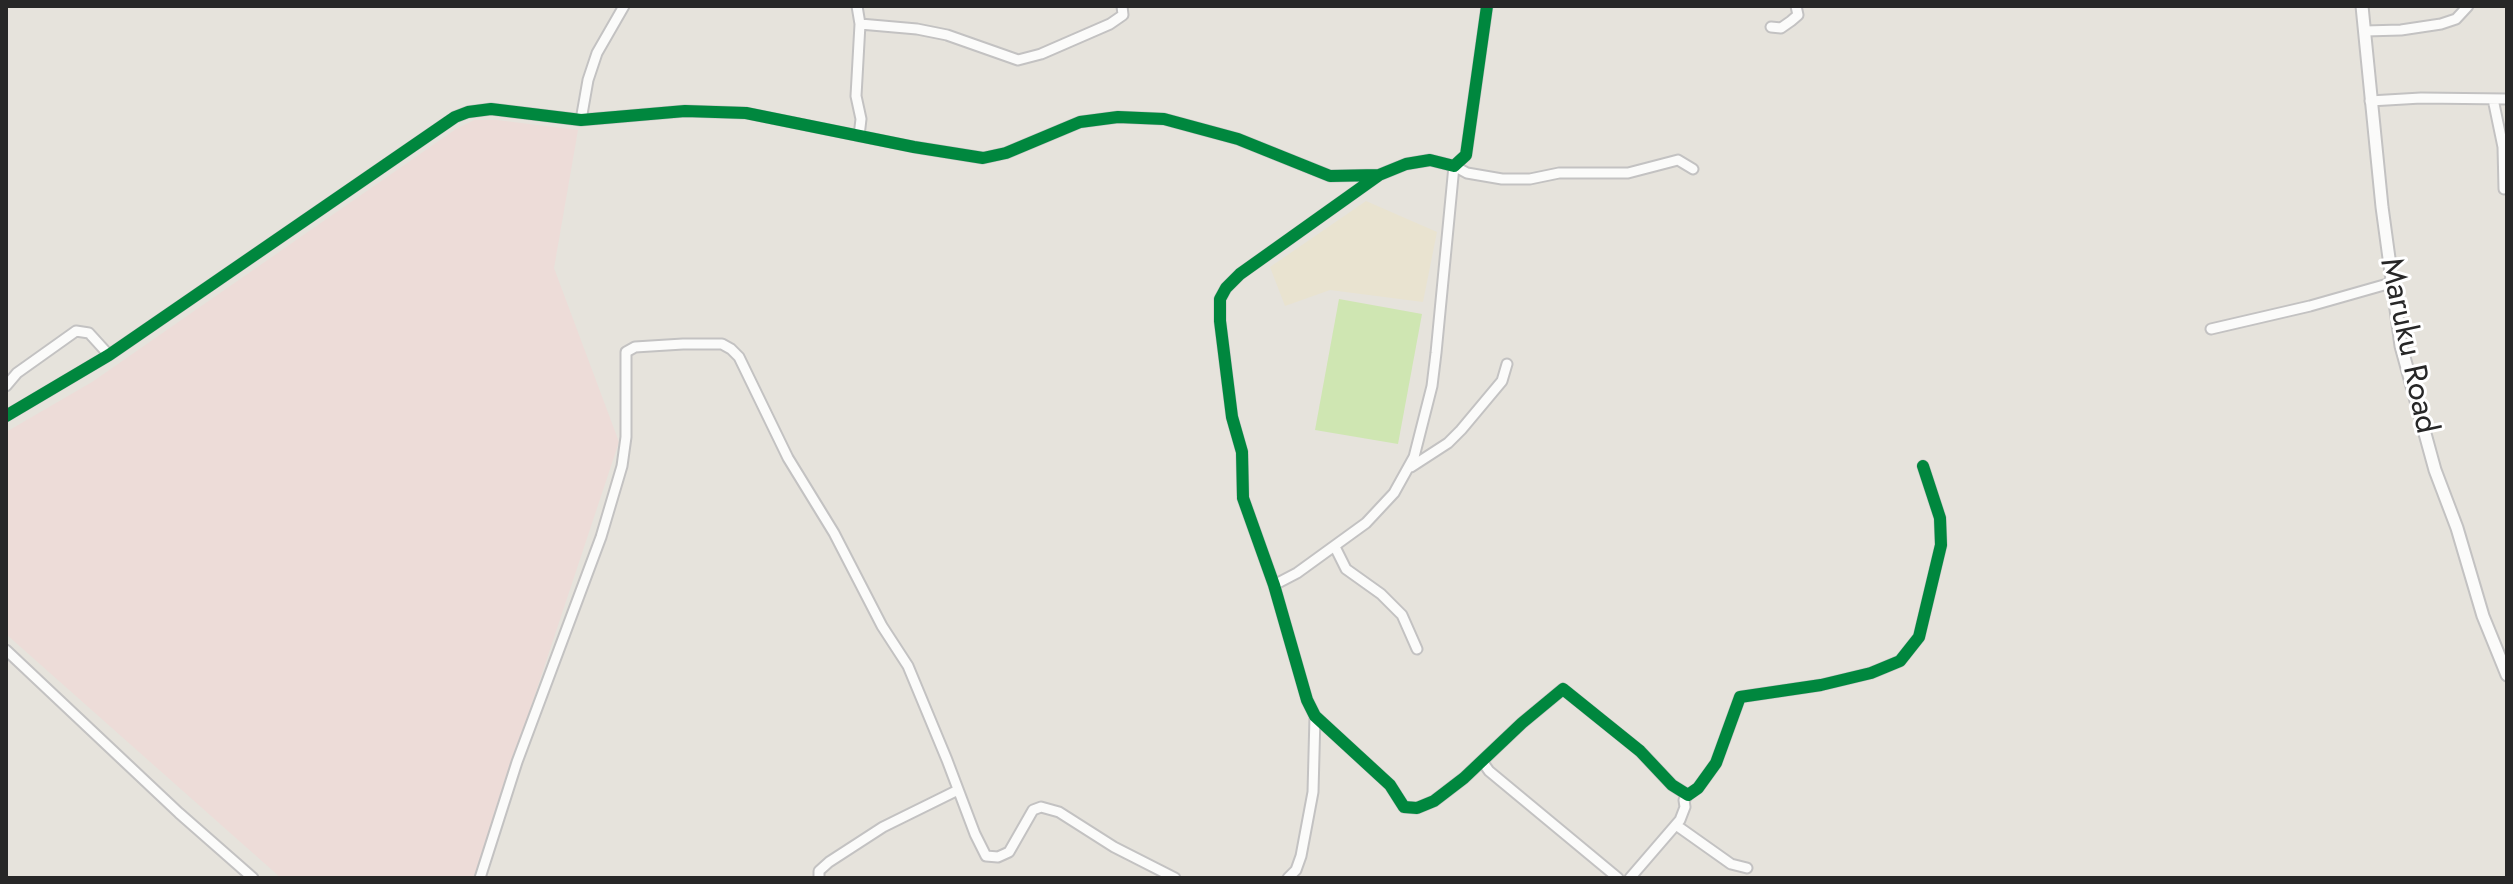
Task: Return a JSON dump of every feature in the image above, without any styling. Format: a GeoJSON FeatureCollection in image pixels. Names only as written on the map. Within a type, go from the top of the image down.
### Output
{"type":"FeatureCollection","features":[{"type":"Feature","properties":{"kind":"street"},"geometry":{"type":"LineString","coordinates":[[581,120],[588,80],[597,53],[624,6]]}},
{"type":"Feature","properties":{"kind":"street"},"geometry":{"type":"LineString","coordinates":[[857,6],[860,24],[856,96],[861,119],[859,136]]}},
{"type":"Feature","properties":{"kind":"street"},"geometry":{"type":"LineString","coordinates":[[860,24],[947,35],[1018,60],[1041,54],[1117,21],[1123,15],[1122,6]]}},
{"type":"Feature","properties":{"kind":"street"},"geometry":{"type":"LineString","coordinates":[[1274,585],[1335,547],[1374,516],[1394,493],[1408,469],[1420,437],[1432,386],[1454,166],[1469,148],[1476,70],[1487,6]]}},
{"type":"Feature","properties":{"kind":"street"},"geometry":{"type":"LineString","coordinates":[[1771,27],[1781,28],[1791,21],[1798,15],[1796,6]]}},
{"type":"Feature","properties":{"kind":"street","name":"Maruku Road"},"geometry":{"type":"LineString","coordinates":[[2362,6],[2370,101],[2401,346],[2431,457],[2457,528],[2483,616],[2507,675]]}},
{"type":"Feature","properties":{"kind":"street"},"geometry":{"type":"LineString","coordinates":[[2365,31],[2441,24],[2456,19],[2468,6]]}},
{"type":"Feature","properties":{"kind":"street"},"geometry":{"type":"LineString","coordinates":[[2493,99],[2503,147],[2504,189]]}},
{"type":"Feature","properties":{"kind":"street"},"geometry":{"type":"LineString","coordinates":[[2370,101],[2507,99]]}},
{"type":"Feature","properties":{"kind":"street"},"geometry":{"type":"LineString","coordinates":[[6,416],[109,355],[455,117],[468,112],[491,109],[581,120],[685,111],[746,113],[983,158],[1006,153],[1080,122],[1118,117],[1164,119],[1238,139],[1330,176],[1379,175]]}},
{"type":"Feature","properties":{"kind":"street"},"geometry":{"type":"LineString","coordinates":[[1688,795],[1672,785],[1640,751],[1563,689],[1434,801],[1417,808],[1407,808],[1399,803],[1390,785],[1315,716],[1307,700],[1274,585],[1243,498],[1242,452],[1232,417],[1220,299],[1240,274],[1379,175],[1406,164],[1430,160],[1467,173],[1502,179],[1530,179],[1559,173],[1628,173],[1678,160],[1693,169]]}},
{"type":"Feature","properties":{"kind":"street"},"geometry":{"type":"LineString","coordinates":[[2211,329],[2391,283]]}},
{"type":"Feature","properties":{"kind":"street"},"geometry":{"type":"LineString","coordinates":[[6,386],[17,373],[76,331],[89,333],[109,355]]}},
{"type":"Feature","properties":{"kind":"street"},"geometry":{"type":"LineString","coordinates":[[480,878],[517,762],[601,537],[622,466],[626,437],[626,354],[635,347],[722,344],[739,357],[788,458],[834,533],[882,626],[908,666],[981,849],[989,857],[1009,852],[1033,810],[1041,807],[1059,812],[1114,847],[1175,878]]}},
{"type":"Feature","properties":{"kind":"street"},"geometry":{"type":"LineString","coordinates":[[1408,469],[1448,443],[1461,430],[1502,381],[1507,364]]}},
{"type":"Feature","properties":{"kind":"street"},"geometry":{"type":"LineString","coordinates":[[1630,878],[1676,825],[1683,813],[1684,800],[1698,788],[1716,763],[1740,697],[1821,685],[1871,673],[1900,661],[1913,647],[1925,616],[1943,535],[1923,466]]}},
{"type":"Feature","properties":{"kind":"street"},"geometry":{"type":"LineString","coordinates":[[1335,547],[1346,569],[1381,594],[1402,615],[1417,649]]}},
{"type":"Feature","properties":{"kind":"street"},"geometry":{"type":"LineString","coordinates":[[6,650],[158,794],[253,878]]}},
{"type":"Feature","properties":{"kind":"street"},"geometry":{"type":"LineString","coordinates":[[1288,878],[1296,870],[1301,856],[1313,792],[1315,716]]}},
{"type":"Feature","properties":{"kind":"street"},"geometry":{"type":"LineString","coordinates":[[1482,761],[1489,771],[1618,878]]}},
{"type":"Feature","properties":{"kind":"street"},"geometry":{"type":"LineString","coordinates":[[819,878],[819,871],[829,862],[883,827],[958,790]]}},
{"type":"Feature","properties":{"kind":"street"},"geometry":{"type":"LineString","coordinates":[[1676,825],[1731,864],[1747,868]]}},
{"type":"Feature","properties":{"kind":"shaded area"},"geometry":{"type":"Polygon","coordinates":[[[474,120],[578,130],[554,268],[619,442],[474,878],[281,878],[6,634],[6,432],[92,382],[456,129],[474,120]]]}},
{"type":"Feature","properties":{"kind":"shaded area"},"geometry":{"type":"Polygon","coordinates":[[[1366,201],[1437,232],[1423,302],[1330,290],[1285,306],[1270,267],[1366,201]]]}},
{"type":"Feature","properties":{"kind":"green space"},"geometry":{"type":"Polygon","coordinates":[[[1339,299],[1422,314],[1398,444],[1315,430],[1339,299]]]}},
{"type":"Feature","properties":{"kind":"cycle path"},"geometry":{"type":"LineString","coordinates":[[6,416],[109,355],[455,117],[468,112],[491,109],[581,120],[685,111],[746,113],[983,158],[1006,153],[1080,122],[1118,117],[1164,119],[1238,139],[1330,176],[1379,175],[1406,164],[1430,160],[1454,166],[1466,155],[1487,6]]}},
{"type":"Feature","properties":{"kind":"cycle path"},"geometry":{"type":"LineString","coordinates":[[1379,175],[1240,274],[1220,299],[1220,321],[1232,417],[1242,452],[1243,498],[1274,585],[1307,700],[1315,716],[1390,785],[1404,807],[1417,808],[1434,801],[1563,689],[1640,751],[1672,785],[1688,795],[1698,788],[1716,763],[1740,697],[1821,685],[1871,673],[1900,661],[1919,637],[1941,545],[1940,518],[1923,466]]}}]}
